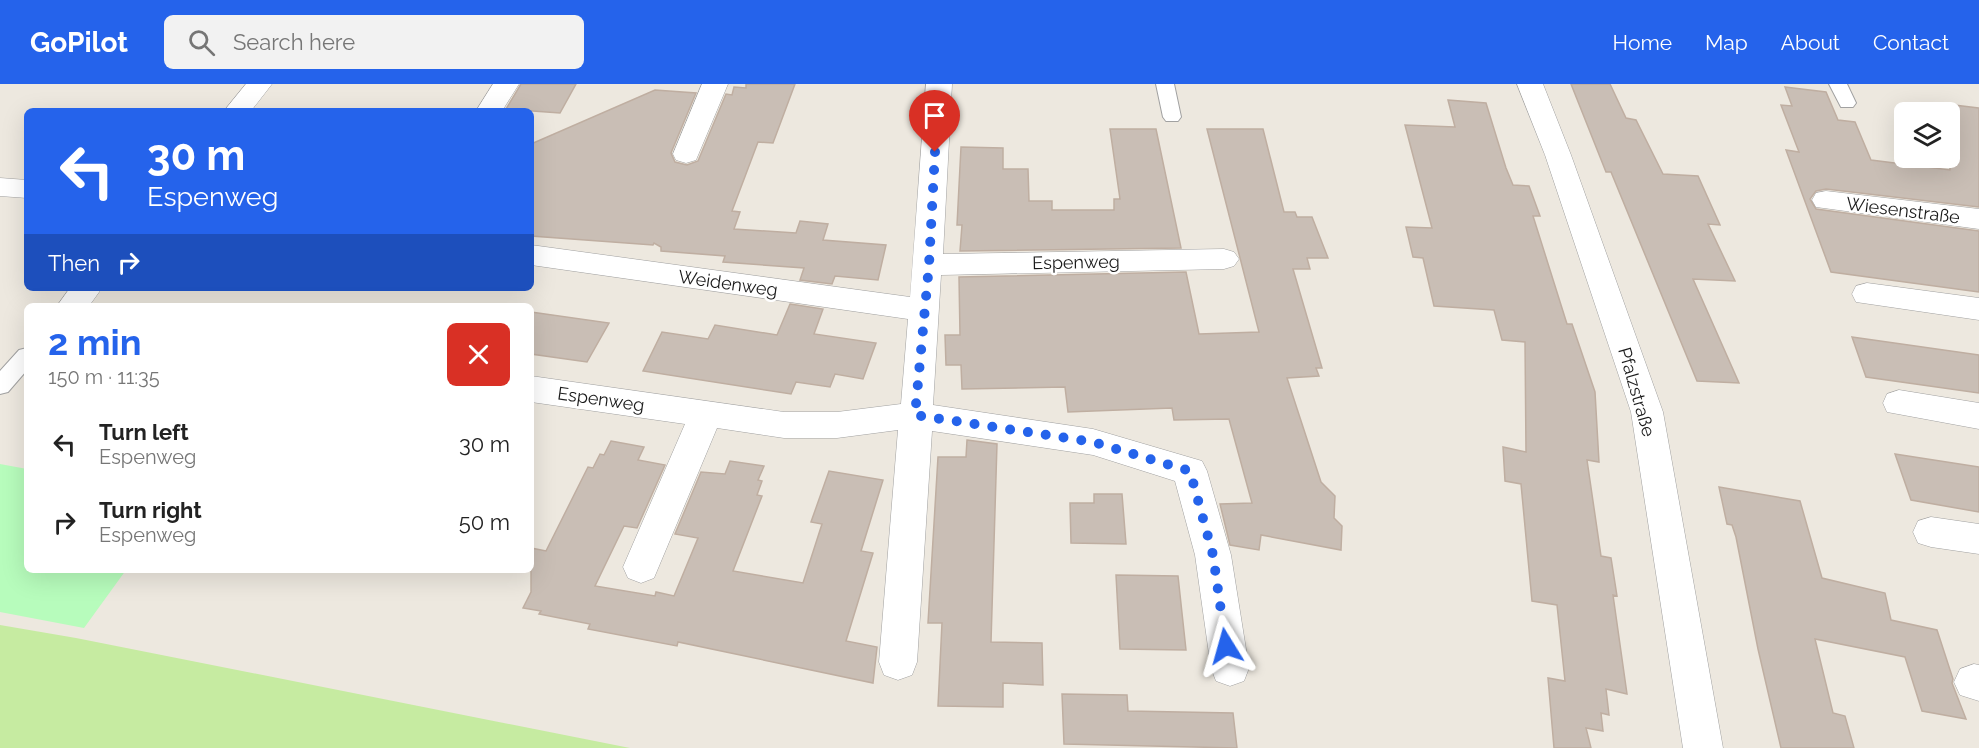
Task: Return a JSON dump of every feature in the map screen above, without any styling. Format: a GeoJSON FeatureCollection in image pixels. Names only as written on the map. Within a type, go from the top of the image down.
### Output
{"type":"FeatureCollection","features":[{"type":"Feature","properties":{"kind":"street"},"geometry":{"type":"LineString","coordinates":[[239,108],[259,84]]}},
{"type":"Feature","properties":{"kind":"street"},"geometry":{"type":"LineString","coordinates":[[491,108],[506,84]]}},
{"type":"Feature","properties":{"kind":"street"},"geometry":{"type":"LineString","coordinates":[[686,154],[715,84]]}},
{"type":"Feature","properties":{"kind":"street"},"geometry":{"type":"LineString","coordinates":[[898,662],[915,415],[929,265],[939,84]]}},
{"type":"Feature","properties":{"kind":"street","name":"Pfalzstraße"},"geometry":{"type":"LineString","coordinates":[[1530,84],[1558,155],[1647,412],[1703,748]]}},
{"type":"Feature","properties":{"kind":"street"},"geometry":{"type":"LineString","coordinates":[[0,187],[24,189]]}},
{"type":"Feature","properties":{"kind":"street","name":"Wiesenstraße"},"geometry":{"type":"LineString","coordinates":[[1826,200],[1979,219]]}},
{"type":"Feature","properties":{"kind":"street","name":"Weidenweg"},"geometry":{"type":"LineString","coordinates":[[534,255],[925,310]]}},
{"type":"Feature","properties":{"kind":"street","name":"Espenweg"},"geometry":{"type":"LineString","coordinates":[[929,265],[1224,259]]}},
{"type":"Feature","properties":{"kind":"street"},"geometry":{"type":"LineString","coordinates":[[74,303],[84,291]]}},
{"type":"Feature","properties":{"kind":"street"},"geometry":{"type":"LineString","coordinates":[[1867,294],[1979,309]]}},
{"type":"Feature","properties":{"kind":"street","name":"Espenweg"},"geometry":{"type":"LineString","coordinates":[[534,389],[784,425],[837,424],[915,415],[1093,442],[1190,471],[1213,555],[1230,668]]}},
{"type":"Feature","properties":{"kind":"street"},"geometry":{"type":"LineString","coordinates":[[1899,403],[1979,416]]}},
{"type":"Feature","properties":{"kind":"street"},"geometry":{"type":"LineString","coordinates":[[640,567],[706,414]]}},
{"type":"Feature","properties":{"kind":"street"},"geometry":{"type":"LineString","coordinates":[[1931,532],[1979,539]]}},
{"type":"Feature","properties":{"kind":"lane"},"geometry":{"type":"LineString","coordinates":[[1165,84],[1172,117]]}},
{"type":"Feature","properties":{"kind":"lane"},"geometry":{"type":"LineString","coordinates":[[1838,84],[1847,103]]}},
{"type":"Feature","properties":{"kind":"lane"},"geometry":{"type":"LineString","coordinates":[[0,386],[24,359]]}},
{"type":"Feature","properties":{"kind":"green space"},"geometry":{"type":"Polygon","coordinates":[[[0,464],[24,468],[24,573],[124,573],[84,628],[0,612],[0,464]]]}},
{"type":"Feature","properties":{"kind":"green space"},"geometry":{"type":"Polygon","coordinates":[[[0,625],[76,638],[630,748],[0,748],[0,625]]]}},
{"type":"Feature","properties":{"kind":"building"},"geometry":{"type":"Polygon","coordinates":[[[521,84],[576,84],[560,113],[534,111],[534,108],[507,108],[521,84]]]}},
{"type":"Feature","properties":{"kind":"building"},"geometry":{"type":"Polygon","coordinates":[[[746,84],[795,84],[773,143],[758,142],[732,211],[740,212],[734,229],[796,233],[800,221],[828,224],[823,240],[886,245],[878,280],[835,276],[832,284],[800,280],[804,268],[723,262],[725,256],[661,251],[661,247],[654,243],[653,245],[534,236],[534,143],[655,90],[696,93],[671,153],[675,162],[687,165],[698,161],[726,94],[732,95],[734,87],[746,88],[746,84]]]}},
{"type":"Feature","properties":{"kind":"building"},"geometry":{"type":"Polygon","coordinates":[[[1571,84],[1610,84],[1626,118],[1636,120],[1663,174],[1698,176],[1720,225],[1708,224],[1735,281],[1693,279],[1739,383],[1697,381],[1611,172],[1606,172],[1571,84]]]}},
{"type":"Feature","properties":{"kind":"building"},"geometry":{"type":"Polygon","coordinates":[[[1785,87],[1826,92],[1838,120],[1855,122],[1871,160],[1894,163],[1894,168],[1950,170],[1950,168],[1960,168],[1960,106],[1979,108],[1979,207],[1826,189],[1816,191],[1810,199],[1816,209],[1979,231],[1979,292],[1831,272],[1786,150],[1799,152],[1781,105],[1792,106],[1785,87]]]}},
{"type":"Feature","properties":{"kind":"building"},"geometry":{"type":"Polygon","coordinates":[[[1448,100],[1486,103],[1513,185],[1529,186],[1540,216],[1533,216],[1567,324],[1572,324],[1595,392],[1599,462],[1587,460],[1601,556],[1611,558],[1617,596],[1613,595],[1627,694],[1606,689],[1609,715],[1601,713],[1603,731],[1586,728],[1591,748],[1554,748],[1548,678],[1565,681],[1557,605],[1532,601],[1521,484],[1505,481],[1503,447],[1526,452],[1525,342],[1502,340],[1494,310],[1434,306],[1423,258],[1413,257],[1406,227],[1432,228],[1405,125],[1455,127],[1448,100]]]}},
{"type":"Feature","properties":{"kind":"building"},"geometry":{"type":"Polygon","coordinates":[[[1110,129],[1156,129],[1181,248],[960,251],[962,225],[957,225],[961,147],[1003,148],[1003,169],[1028,169],[1029,201],[1052,201],[1052,210],[1114,210],[1114,199],[1120,199],[1110,129]]]}},
{"type":"Feature","properties":{"kind":"building"},"geometry":{"type":"Polygon","coordinates":[[[1207,129],[1263,129],[1284,212],[1295,212],[1297,217],[1312,217],[1328,258],[1307,258],[1310,269],[1293,269],[1322,368],[1316,368],[1319,376],[1287,378],[1321,482],[1335,496],[1334,518],[1342,526],[1341,550],[1261,535],[1259,550],[1230,545],[1220,504],[1252,503],[1229,419],[1174,420],[1172,408],[1068,412],[1065,387],[962,389],[961,365],[946,365],[945,335],[960,335],[959,277],[1186,272],[1199,334],[1259,332],[1207,129]]]}},
{"type":"Feature","properties":{"kind":"building"},"geometry":{"type":"Polygon","coordinates":[[[790,304],[823,309],[814,334],[876,343],[863,379],[835,374],[830,387],[796,382],[791,394],[643,371],[662,332],[708,339],[715,325],[777,335],[790,304]]]}},
{"type":"Feature","properties":{"kind":"building"},"geometry":{"type":"Polygon","coordinates":[[[534,312],[609,323],[587,362],[534,354],[534,312]]]}},
{"type":"Feature","properties":{"kind":"building"},"geometry":{"type":"Polygon","coordinates":[[[1852,337],[1979,355],[1979,393],[1866,377],[1852,337]]]}},
{"type":"Feature","properties":{"kind":"building"},"geometry":{"type":"Polygon","coordinates":[[[967,440],[997,444],[991,642],[1042,643],[1043,685],[1003,683],[1003,707],[938,706],[942,623],[928,623],[938,457],[966,457],[967,440]]]}},
{"type":"Feature","properties":{"kind":"building"},"geometry":{"type":"Polygon","coordinates":[[[611,441],[644,447],[638,460],[665,465],[637,528],[624,526],[595,586],[655,596],[656,592],[674,596],[698,538],[675,534],[701,472],[725,474],[730,461],[764,466],[758,480],[762,481],[757,495],[762,496],[733,571],[803,583],[822,524],[811,522],[829,471],[883,480],[861,551],[873,553],[846,641],[877,647],[873,683],[678,642],[677,646],[588,629],[590,624],[539,614],[541,611],[523,608],[531,592],[534,549],[546,551],[588,467],[593,468],[600,454],[604,455],[611,441]]]}},
{"type":"Feature","properties":{"kind":"building"},"geometry":{"type":"Polygon","coordinates":[[[1895,454],[1979,467],[1979,512],[1911,500],[1895,454]]]}},
{"type":"Feature","properties":{"kind":"building"},"geometry":{"type":"Polygon","coordinates":[[[1719,487],[1800,501],[1822,578],[1885,593],[1891,620],[1937,630],[1953,679],[1952,683],[1966,719],[1922,711],[1905,657],[1815,639],[1833,713],[1845,716],[1854,748],[1781,748],[1758,649],[1736,537],[1732,525],[1727,524],[1719,487]]]}},
{"type":"Feature","properties":{"kind":"building"},"geometry":{"type":"Polygon","coordinates":[[[1094,494],[1122,494],[1126,544],[1071,543],[1070,503],[1094,503],[1094,494]]]}},
{"type":"Feature","properties":{"kind":"building"},"geometry":{"type":"Polygon","coordinates":[[[1116,575],[1178,576],[1186,650],[1120,649],[1116,575]]]}},
{"type":"Feature","properties":{"kind":"building"},"geometry":{"type":"Polygon","coordinates":[[[1062,694],[1127,695],[1128,711],[1233,713],[1237,748],[1064,744],[1062,694]]]}},
{"type":"Feature","properties":{"kind":"route"},"geometry":{"type":"LineString","coordinates":[[935,152],[929,265],[915,415],[1093,442],[1190,471],[1213,555],[1226,646]]}}]}
